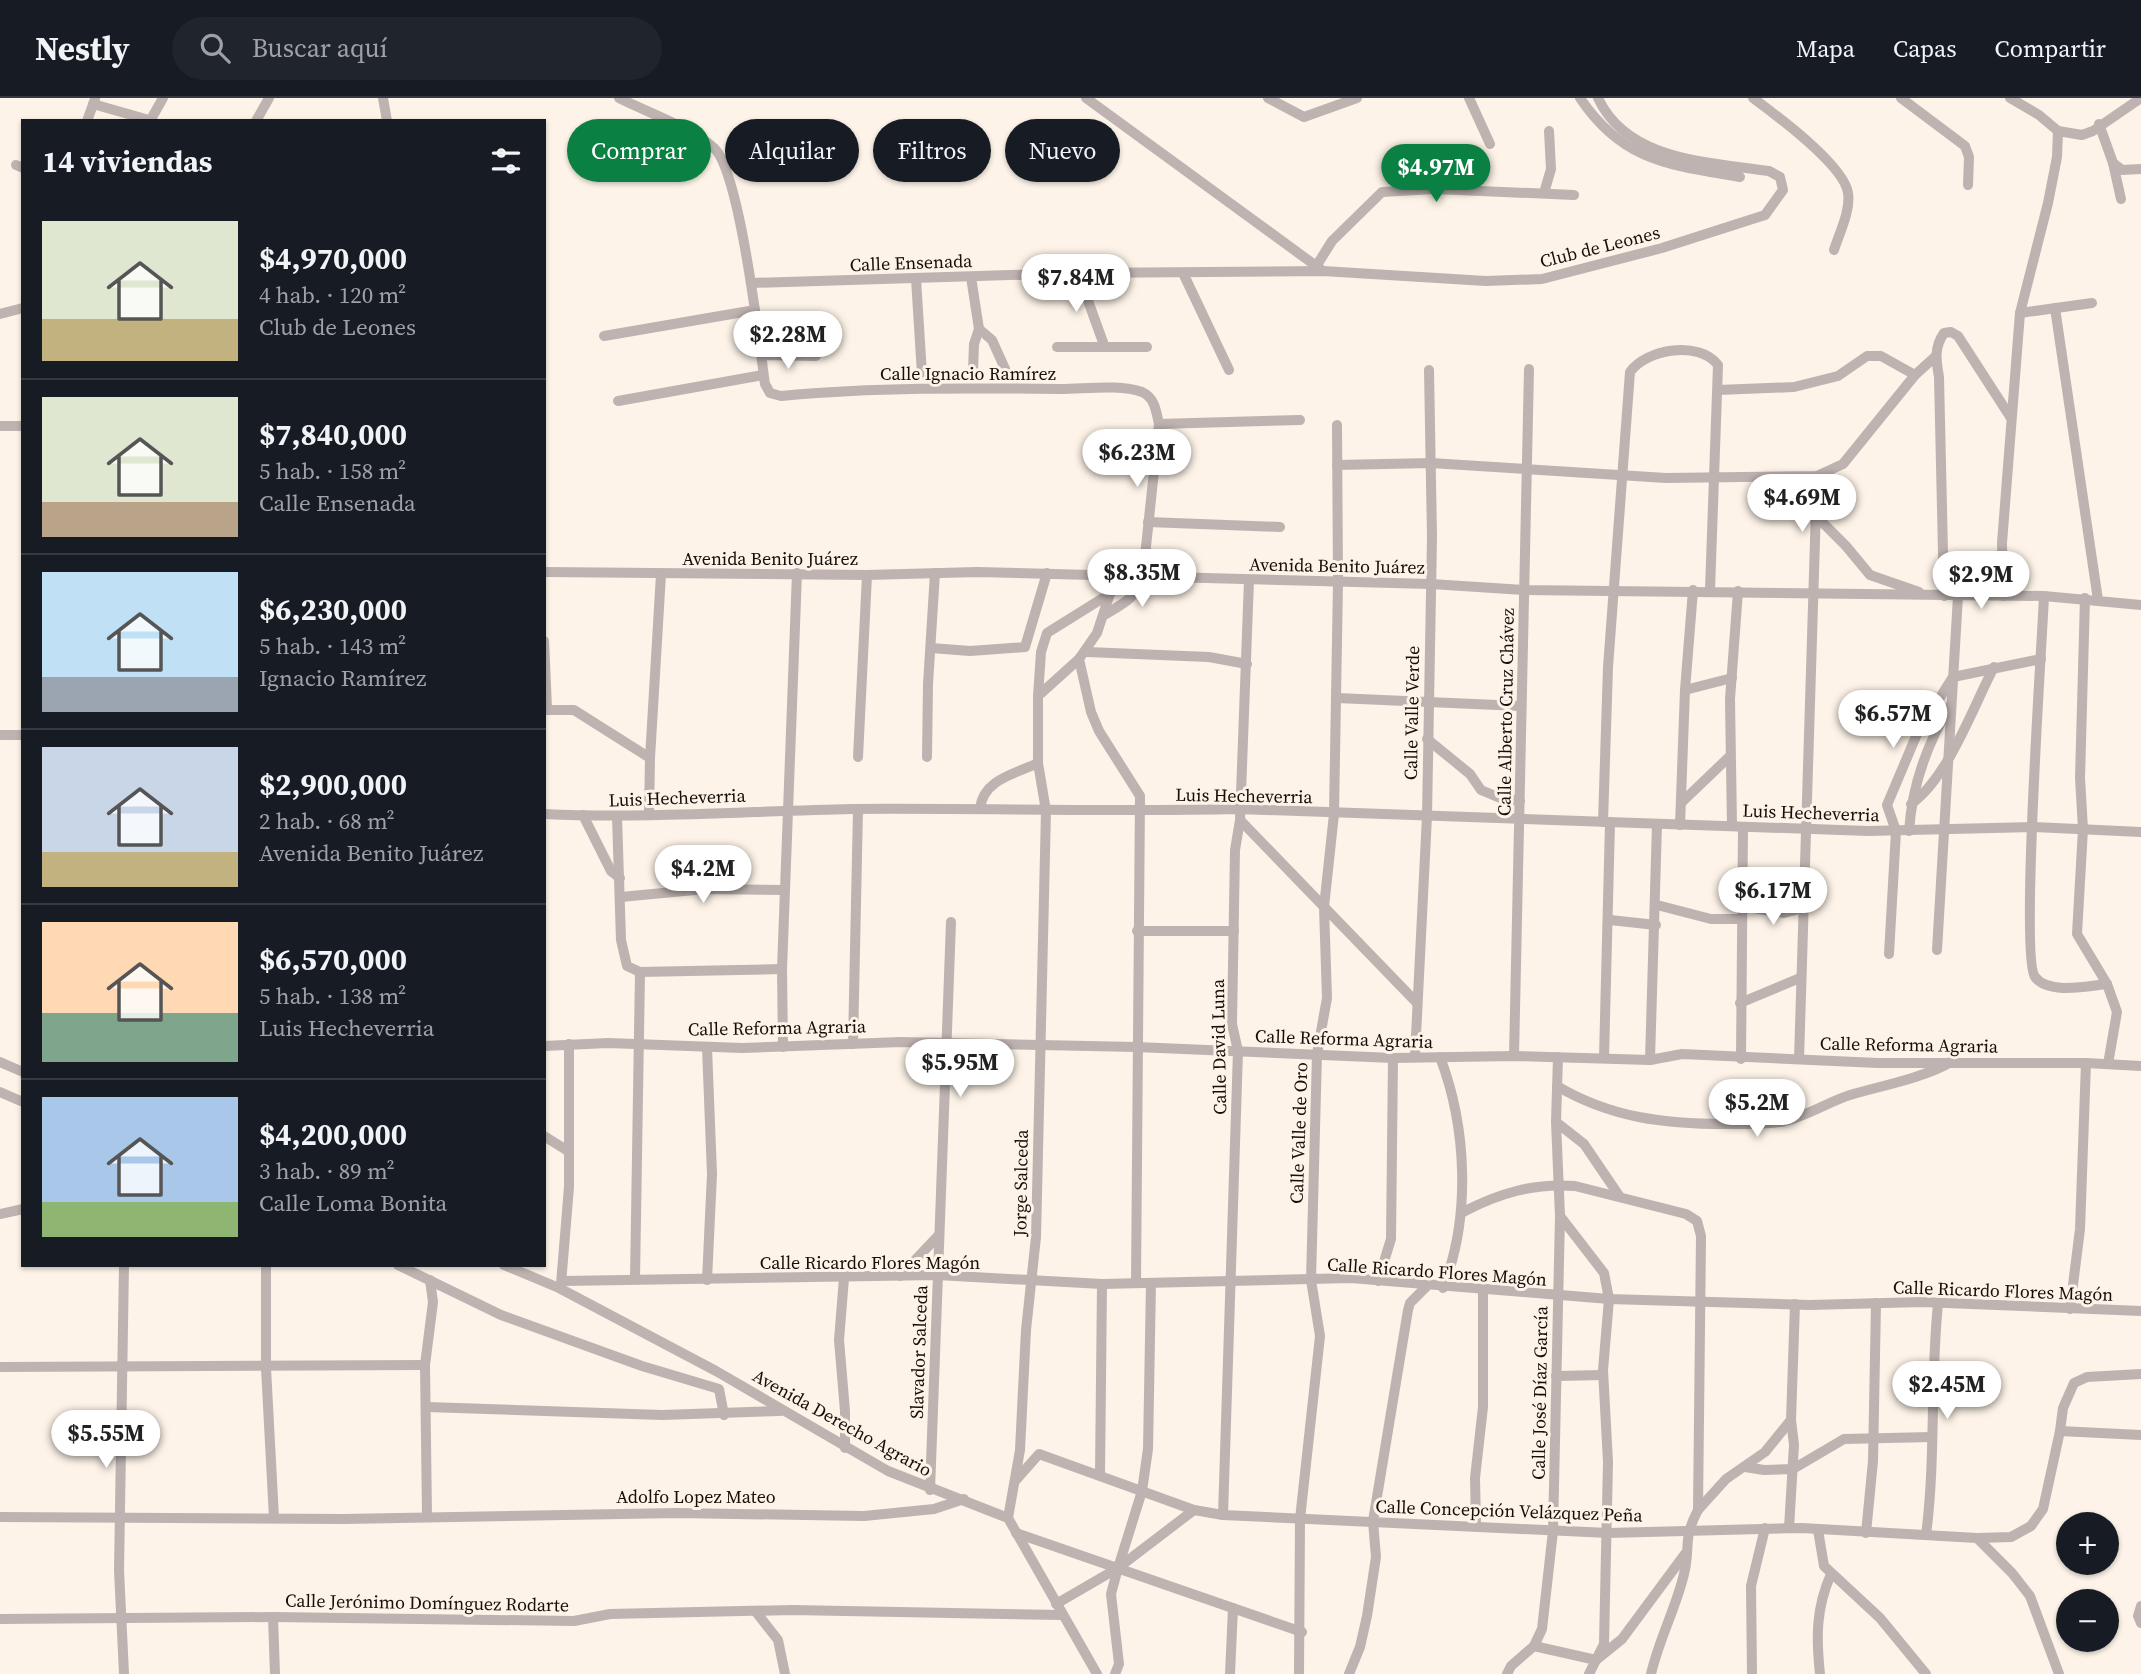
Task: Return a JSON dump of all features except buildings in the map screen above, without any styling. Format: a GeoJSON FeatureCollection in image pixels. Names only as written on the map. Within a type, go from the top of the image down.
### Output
{"type":"FeatureCollection","features":[{"type":"Feature","properties":{"kind":"street"},"geometry":{"type":"LineString","coordinates":[[150,119],[163,98]]}},
{"type":"Feature","properties":{"kind":"street"},"geometry":{"type":"LineString","coordinates":[[257,119],[269,98]]}},
{"type":"Feature","properties":{"kind":"street"},"geometry":{"type":"LineString","coordinates":[[383,98],[387,119]]}},
{"type":"Feature","properties":{"kind":"street"},"geometry":{"type":"LineString","coordinates":[[618,401],[763,375],[743,238],[723,159],[702,140],[619,98]]}},
{"type":"Feature","properties":{"kind":"street"},"geometry":{"type":"LineString","coordinates":[[1086,98],[1320,268],[1332,241],[1382,192],[1434,189],[1574,195]]}},
{"type":"Feature","properties":{"kind":"street"},"geometry":{"type":"LineString","coordinates":[[1268,98],[1304,117],[1357,98]]}},
{"type":"Feature","properties":{"kind":"street"},"geometry":{"type":"LineString","coordinates":[[1469,98],[1490,144]]}},
{"type":"Feature","properties":{"kind":"street"},"geometry":{"type":"LineString","coordinates":[[1580,98],[1603,128],[1628,149],[1689,168],[1740,177]]}},
{"type":"Feature","properties":{"kind":"street","name":"Club de Leones"},"geometry":{"type":"LineString","coordinates":[[1320,268],[1486,281],[1542,279],[1662,248],[1765,215],[1783,190],[1780,177],[1769,171],[1688,159],[1641,145],[1607,117],[1598,98]]}},
{"type":"Feature","properties":{"kind":"street"},"geometry":{"type":"LineString","coordinates":[[1753,98],[1798,135],[1844,182],[1848,201],[1834,250]]}},
{"type":"Feature","properties":{"kind":"street"},"geometry":{"type":"LineString","coordinates":[[1901,98],[1965,146],[1969,157],[1968,185]]}},
{"type":"Feature","properties":{"kind":"street"},"geometry":{"type":"LineString","coordinates":[[2010,98],[2039,115],[2058,131],[2081,135],[2093,131],[2099,124],[2141,98]]}},
{"type":"Feature","properties":{"kind":"street"},"geometry":{"type":"LineString","coordinates":[[87,119],[94,101],[144,119]]}},
{"type":"Feature","properties":{"kind":"street"},"geometry":{"type":"LineString","coordinates":[[2099,124],[2113,163],[2121,200]]}},
{"type":"Feature","properties":{"kind":"street"},"geometry":{"type":"LineString","coordinates":[[1544,193],[1551,169],[1549,131]]}},
{"type":"Feature","properties":{"kind":"street"},"geometry":{"type":"LineString","coordinates":[[2003,596],[2002,543],[2020,313],[2048,203],[2057,158],[2058,131]]}},
{"type":"Feature","properties":{"kind":"street"},"geometry":{"type":"LineString","coordinates":[[2113,163],[2122,170],[2141,169]]}},
{"type":"Feature","properties":{"kind":"street","name":"Calle Ensenada"},"geometry":{"type":"LineString","coordinates":[[751,283],[1320,268]]}},
{"type":"Feature","properties":{"kind":"street"},"geometry":{"type":"LineString","coordinates":[[1078,273],[1104,345]]}},
{"type":"Feature","properties":{"kind":"street"},"geometry":{"type":"LineString","coordinates":[[1183,273],[1229,370]]}},
{"type":"Feature","properties":{"kind":"street"},"geometry":{"type":"LineString","coordinates":[[971,277],[979,329],[974,344],[973,372]]}},
{"type":"Feature","properties":{"kind":"street"},"geometry":{"type":"LineString","coordinates":[[916,279],[922,374]]}},
{"type":"Feature","properties":{"kind":"street"},"geometry":{"type":"LineString","coordinates":[[2020,313],[2092,303]]}},
{"type":"Feature","properties":{"kind":"street"},"geometry":{"type":"LineString","coordinates":[[2055,308],[2098,600]]}},
{"type":"Feature","properties":{"kind":"street"},"geometry":{"type":"LineString","coordinates":[[0,314],[21,309]]}},
{"type":"Feature","properties":{"kind":"street"},"geometry":{"type":"LineString","coordinates":[[604,336],[755,310]]}},
{"type":"Feature","properties":{"kind":"street"},"geometry":{"type":"LineString","coordinates":[[979,329],[996,347],[1006,371]]}},
{"type":"Feature","properties":{"kind":"street"},"geometry":{"type":"LineString","coordinates":[[1944,596],[1939,377],[1936,356],[1939,340],[1944,332],[1958,336],[2011,418]]}},
{"type":"Feature","properties":{"kind":"street"},"geometry":{"type":"LineString","coordinates":[[1057,347],[1147,347]]}},
{"type":"Feature","properties":{"kind":"street"},"geometry":{"type":"LineString","coordinates":[[1604,1058],[1610,920],[1606,822],[1613,590],[1630,372],[1637,361],[1677,348],[1714,360],[1718,365],[1710,590]]}},
{"type":"Feature","properties":{"kind":"street"},"geometry":{"type":"LineString","coordinates":[[761,355],[816,356]]}},
{"type":"Feature","properties":{"kind":"street"},"geometry":{"type":"LineString","coordinates":[[1718,390],[1794,387],[1838,376],[1867,356],[1881,356],[1915,374]]}},
{"type":"Feature","properties":{"kind":"street"},"geometry":{"type":"LineString","coordinates":[[1337,465],[1431,463],[1526,471],[1712,478],[1817,476],[1843,464],[1915,374],[1936,356]]}},
{"type":"Feature","properties":{"kind":"street","name":"Calle Alberto Cruz Chávez"},"geometry":{"type":"LineString","coordinates":[[1514,1056],[1529,369]]}},
{"type":"Feature","properties":{"kind":"street","name":"Calle Valle Verde"},"geometry":{"type":"LineString","coordinates":[[1415,1056],[1427,816],[1431,584],[1429,370]]}},
{"type":"Feature","properties":{"kind":"street","name":"Calle Ignacio Ramírez"},"geometry":{"type":"LineString","coordinates":[[763,375],[766,390],[781,396],[857,390],[993,387],[1126,390],[1149,397],[1155,405],[1159,424]]}},
{"type":"Feature","properties":{"kind":"street"},"geometry":{"type":"LineString","coordinates":[[1104,615],[1133,597],[1140,589],[1159,424],[1300,420]]}},
{"type":"Feature","properties":{"kind":"street","name":"Calle Valle de Oro"},"geometry":{"type":"LineString","coordinates":[[1299,1674],[1302,1632],[1300,1520],[1320,1336],[1311,1280],[1317,1054],[1327,998],[1324,908],[1334,814],[1338,582],[1337,425]]}},
{"type":"Feature","properties":{"kind":"street"},"geometry":{"type":"LineString","coordinates":[[0,426],[21,426]]}},
{"type":"Feature","properties":{"kind":"street"},"geometry":{"type":"LineString","coordinates":[[1799,1059],[1802,908],[1818,518],[1817,476]]}},
{"type":"Feature","properties":{"kind":"street"},"geometry":{"type":"LineString","coordinates":[[1818,518],[1846,545],[1870,575],[1930,596]]}},
{"type":"Feature","properties":{"kind":"street"},"geometry":{"type":"LineString","coordinates":[[1148,522],[1280,527]]}},
{"type":"Feature","properties":{"kind":"street","name":"Avenida Benito Juárez"},"geometry":{"type":"LineString","coordinates":[[546,572],[867,575],[1047,573],[1431,584],[1524,590],[1710,590],[2044,596],[2141,605]]}},
{"type":"Feature","properties":{"kind":"street"},"geometry":{"type":"LineString","coordinates":[[783,1047],[784,890],[797,573]]}},
{"type":"Feature","properties":{"kind":"street"},"geometry":{"type":"LineString","coordinates":[[928,757],[928,684],[936,573]]}},
{"type":"Feature","properties":{"kind":"street"},"geometry":{"type":"LineString","coordinates":[[1025,647],[1047,573]]}},
{"type":"Feature","properties":{"kind":"street"},"geometry":{"type":"LineString","coordinates":[[649,816],[661,574]]}},
{"type":"Feature","properties":{"kind":"street"},"geometry":{"type":"LineString","coordinates":[[858,757],[867,575]]}},
{"type":"Feature","properties":{"kind":"street"},"geometry":{"type":"LineString","coordinates":[[1038,696],[1083,655],[1104,615],[1116,575]]}},
{"type":"Feature","properties":{"kind":"street","name":"Calle David Luna"},"geometry":{"type":"LineString","coordinates":[[1223,1515],[1233,1282],[1238,1051],[1232,1024],[1234,850],[1240,820],[1249,580]]}},
{"type":"Feature","properties":{"kind":"street"},"geometry":{"type":"LineString","coordinates":[[1680,825],[1685,690],[1693,590]]}},
{"type":"Feature","properties":{"kind":"street"},"geometry":{"type":"LineString","coordinates":[[1732,826],[1729,757],[1738,591]]}},
{"type":"Feature","properties":{"kind":"street"},"geometry":{"type":"LineString","coordinates":[[931,648],[970,651],[1025,647],[1111,593]]}},
{"type":"Feature","properties":{"kind":"street"},"geometry":{"type":"LineString","coordinates":[[1937,950],[1958,596]]}},
{"type":"Feature","properties":{"kind":"street"},"geometry":{"type":"LineString","coordinates":[[2044,596],[2034,827],[2028,893],[2032,971],[2035,978],[2055,986],[2106,984]]}},
{"type":"Feature","properties":{"kind":"street"},"geometry":{"type":"LineString","coordinates":[[2085,598],[2080,778],[2082,829],[2077,934],[2106,984],[2117,1012],[2108,1064]]}},
{"type":"Feature","properties":{"kind":"street","name":"Jorge Salceda"},"geometry":{"type":"LineString","coordinates":[[1008,1518],[1016,1480],[1036,1237],[1046,811],[1038,763],[1038,696],[1041,652],[1047,633]]}},
{"type":"Feature","properties":{"kind":"street"},"geometry":{"type":"LineString","coordinates":[[1083,655],[1216,658],[1247,664]]}},
{"type":"Feature","properties":{"kind":"street"},"geometry":{"type":"LineString","coordinates":[[1083,655],[1091,712],[1111,754],[1138,789],[1140,812],[1136,1283]]}},
{"type":"Feature","properties":{"kind":"street"},"geometry":{"type":"LineString","coordinates":[[1889,954],[1896,831],[1887,805],[1917,734],[1953,677],[2042,659]]}},
{"type":"Feature","properties":{"kind":"street"},"geometry":{"type":"LineString","coordinates":[[1911,804],[1920,798],[1949,756],[1994,667]]}},
{"type":"Feature","properties":{"kind":"street"},"geometry":{"type":"LineString","coordinates":[[1685,690],[1732,678]]}},
{"type":"Feature","properties":{"kind":"street"},"geometry":{"type":"LineString","coordinates":[[1337,698],[1520,706]]}},
{"type":"Feature","properties":{"kind":"street"},"geometry":{"type":"LineString","coordinates":[[1909,831],[1911,804],[1929,745],[1952,704]]}},
{"type":"Feature","properties":{"kind":"street"},"geometry":{"type":"LineString","coordinates":[[546,709],[574,710],[650,758]]}},
{"type":"Feature","properties":{"kind":"street"},"geometry":{"type":"LineString","coordinates":[[0,735],[21,735]]}},
{"type":"Feature","properties":{"kind":"street"},"geometry":{"type":"LineString","coordinates":[[1427,740],[1469,774],[1481,790],[1500,798],[1520,801]]}},
{"type":"Feature","properties":{"kind":"street"},"geometry":{"type":"LineString","coordinates":[[1681,803],[1729,757]]}},
{"type":"Feature","properties":{"kind":"street"},"geometry":{"type":"LineString","coordinates":[[980,808],[982,794],[991,784],[1038,763]]}},
{"type":"Feature","properties":{"kind":"street","name":"Luis Hecheverria"},"geometry":{"type":"LineString","coordinates":[[546,814],[617,817],[858,809],[980,808],[1140,812],[1239,809],[1896,831],[2034,827],[2141,832]]}},
{"type":"Feature","properties":{"kind":"street"},"geometry":{"type":"LineString","coordinates":[[853,1044],[858,809]]}},
{"type":"Feature","properties":{"kind":"street"},"geometry":{"type":"LineString","coordinates":[[583,816],[611,871],[620,878]]}},
{"type":"Feature","properties":{"kind":"street"},"geometry":{"type":"LineString","coordinates":[[617,817],[621,940],[627,966],[640,972],[782,969]]}},
{"type":"Feature","properties":{"kind":"street"},"geometry":{"type":"LineString","coordinates":[[1240,820],[1417,1003]]}},
{"type":"Feature","properties":{"kind":"street"},"geometry":{"type":"LineString","coordinates":[[1650,1060],[1657,925],[1657,824]]}},
{"type":"Feature","properties":{"kind":"street"},"geometry":{"type":"LineString","coordinates":[[1741,1059],[1743,827]]}},
{"type":"Feature","properties":{"kind":"street"},"geometry":{"type":"LineString","coordinates":[[621,897],[705,889],[784,890]]}},
{"type":"Feature","properties":{"kind":"street"},"geometry":{"type":"LineString","coordinates":[[1657,905],[1711,919],[1741,919]]}},
{"type":"Feature","properties":{"kind":"street"},"geometry":{"type":"LineString","coordinates":[[1741,906],[1784,913],[1802,908]]}},
{"type":"Feature","properties":{"kind":"street"},"geometry":{"type":"LineString","coordinates":[[1610,920],[1657,925]]}},
{"type":"Feature","properties":{"kind":"street","name":"Slavador Salceda"},"geometry":{"type":"LineString","coordinates":[[930,1490],[937,1369],[937,1275],[951,922]]}},
{"type":"Feature","properties":{"kind":"street"},"geometry":{"type":"LineString","coordinates":[[1137,931],[1234,931]]}},
{"type":"Feature","properties":{"kind":"street"},"geometry":{"type":"LineString","coordinates":[[635,1279],[641,1045],[640,972]]}},
{"type":"Feature","properties":{"kind":"street"},"geometry":{"type":"LineString","coordinates":[[1740,1003],[1800,978]]}},
{"type":"Feature","properties":{"kind":"street","name":"Calle Reforma Agraria"},"geometry":{"type":"LineString","coordinates":[[546,1046],[569,1044],[707,1048],[947,1042],[1393,1058],[1514,1056],[1650,1060],[1682,1054],[1741,1059],[1878,1063],[1953,1061],[2141,1066]]}},
{"type":"Feature","properties":{"kind":"street"},"geometry":{"type":"LineString","coordinates":[[561,1284],[568,1151],[569,1044]]}},
{"type":"Feature","properties":{"kind":"street"},"geometry":{"type":"LineString","coordinates":[[707,1048],[712,1174],[707,1280]]}},
{"type":"Feature","properties":{"kind":"street"},"geometry":{"type":"LineString","coordinates":[[1440,1057],[1450,1085],[1464,1190],[1457,1249],[1443,1288]]}},
{"type":"Feature","properties":{"kind":"street","name":"Calle José Díaz García"},"geometry":{"type":"LineString","coordinates":[[1507,1674],[1511,1666],[1534,1646],[1542,1629],[1553,1531],[1560,1216],[1556,1122],[1558,1057]]}},
{"type":"Feature","properties":{"kind":"street"},"geometry":{"type":"LineString","coordinates":[[1378,1281],[1391,1240],[1393,1058]]}},
{"type":"Feature","properties":{"kind":"street"},"geometry":{"type":"LineString","coordinates":[[1557,1086],[1605,1110],[1638,1119],[1677,1124],[1769,1124],[1788,1121],[1837,1099],[1926,1074],[1953,1061]]}},
{"type":"Feature","properties":{"kind":"street"},"geometry":{"type":"LineString","coordinates":[[0,1062],[21,1071]]}},
{"type":"Feature","properties":{"kind":"street"},"geometry":{"type":"LineString","coordinates":[[2070,1309],[2080,1229],[2086,1063]]}},
{"type":"Feature","properties":{"kind":"street"},"geometry":{"type":"LineString","coordinates":[[0,1092],[21,1101]]}},
{"type":"Feature","properties":{"kind":"street"},"geometry":{"type":"LineString","coordinates":[[1556,1122],[1584,1144],[1620,1197]]}},
{"type":"Feature","properties":{"kind":"street"},"geometry":{"type":"LineString","coordinates":[[546,1137],[568,1151]]}},
{"type":"Feature","properties":{"kind":"street"},"geometry":{"type":"LineString","coordinates":[[1463,1212],[1496,1195],[1538,1185],[1558,1185],[1686,1214],[1697,1221],[1701,1236],[1702,1300],[1698,1510]]}},
{"type":"Feature","properties":{"kind":"street"},"geometry":{"type":"LineString","coordinates":[[0,1214],[21,1209]]}},
{"type":"Feature","properties":{"kind":"street"},"geometry":{"type":"LineString","coordinates":[[1560,1216],[1604,1273],[1609,1299],[1603,1375],[1608,1533],[1604,1644],[1588,1673]]}},
{"type":"Feature","properties":{"kind":"street"},"geometry":{"type":"LineString","coordinates":[[900,1276],[939,1235]]}},
{"type":"Feature","properties":{"kind":"street"},"geometry":{"type":"LineString","coordinates":[[124,1267],[122,1516],[119,1570],[124,1618],[124,1674]]}},
{"type":"Feature","properties":{"kind":"street"},"geometry":{"type":"LineString","coordinates":[[266,1267],[266,1368],[274,1518]]}},
{"type":"Feature","properties":{"kind":"street"},"geometry":{"type":"LineString","coordinates":[[402,1267],[501,1315],[642,1366],[719,1389]]}},
{"type":"Feature","properties":{"kind":"street","name":"Avenida Derecho Agrario"},"geometry":{"type":"LineString","coordinates":[[510,1267],[561,1284],[716,1371],[845,1448],[930,1490],[964,1499],[1008,1518]]}},
{"type":"Feature","properties":{"kind":"street","name":"Calle Ricardo Flores Magón"},"geometry":{"type":"LineString","coordinates":[[561,1284],[635,1279],[937,1275],[1102,1284],[1351,1278],[1443,1288],[1609,1299],[1795,1304],[1938,1304],[2141,1311]]}},
{"type":"Feature","properties":{"kind":"street"},"geometry":{"type":"LineString","coordinates":[[844,1278],[838,1340],[845,1411],[845,1448]]}},
{"type":"Feature","properties":{"kind":"street"},"geometry":{"type":"LineString","coordinates":[[0,1517],[427,1516],[425,1365],[433,1302],[430,1280]]}},
{"type":"Feature","properties":{"kind":"street"},"geometry":{"type":"LineString","coordinates":[[1115,1674],[1119,1664],[1111,1594],[1142,1491],[1148,1449],[1151,1283]]}},
{"type":"Feature","properties":{"kind":"street"},"geometry":{"type":"LineString","coordinates":[[1100,1474],[1102,1284]]}},
{"type":"Feature","properties":{"kind":"street"},"geometry":{"type":"LineString","coordinates":[[1349,1674],[1360,1647],[1367,1616],[1376,1557],[1373,1521],[1408,1310],[1414,1298],[1427,1286]]}},
{"type":"Feature","properties":{"kind":"street"},"geometry":{"type":"LineString","coordinates":[[1476,1526],[1475,1478],[1483,1407],[1483,1289]]}},
{"type":"Feature","properties":{"kind":"street"},"geometry":{"type":"LineString","coordinates":[[1866,1533],[1873,1461],[1871,1436],[1876,1303]]}},
{"type":"Feature","properties":{"kind":"street"},"geometry":{"type":"LineString","coordinates":[[1789,1528],[1793,1469],[1791,1420],[1795,1304]]}},
{"type":"Feature","properties":{"kind":"street"},"geometry":{"type":"LineString","coordinates":[[1926,1535],[1932,1437],[1932,1361],[1938,1304]]}},
{"type":"Feature","properties":{"kind":"street"},"geometry":{"type":"LineString","coordinates":[[0,1367],[266,1368],[425,1365]]}},
{"type":"Feature","properties":{"kind":"street"},"geometry":{"type":"LineString","coordinates":[[716,1371],[724,1415]]}},
{"type":"Feature","properties":{"kind":"street"},"geometry":{"type":"LineString","coordinates":[[2141,1374],[2087,1377],[2074,1383],[2063,1408],[2060,1432],[2141,1435]]}},
{"type":"Feature","properties":{"kind":"street"},"geometry":{"type":"LineString","coordinates":[[1556,1376],[1603,1375]]}},
{"type":"Feature","properties":{"kind":"street"},"geometry":{"type":"LineString","coordinates":[[427,1406],[724,1415],[780,1411]]}},
{"type":"Feature","properties":{"kind":"street"},"geometry":{"type":"LineString","coordinates":[[1650,1672],[1685,1572],[1686,1532],[1698,1510],[1726,1479],[1765,1452],[1791,1420]]}},
{"type":"Feature","properties":{"kind":"street","name":"Calle Concepción Velázquez Peña"},"geometry":{"type":"LineString","coordinates":[[1016,1480],[1029,1462],[1039,1454],[1194,1510],[1223,1515],[1608,1533],[1789,1528],[1977,1538],[2023,1533],[2043,1509],[2060,1432]]}},
{"type":"Feature","properties":{"kind":"street"},"geometry":{"type":"LineString","coordinates":[[1745,1467],[1764,1470],[1793,1469],[1844,1439],[1871,1436],[1932,1437]]}},
{"type":"Feature","properties":{"kind":"street","name":"Adolfo Lopez Mateo"},"geometry":{"type":"LineString","coordinates":[[427,1516],[678,1513],[864,1516],[934,1509],[964,1499]]}},
{"type":"Feature","properties":{"kind":"street"},"geometry":{"type":"LineString","coordinates":[[1056,1604],[1118,1568],[1194,1510]]}},
{"type":"Feature","properties":{"kind":"street"},"geometry":{"type":"LineString","coordinates":[[1008,1518],[1097,1674]]}},
{"type":"Feature","properties":{"kind":"street"},"geometry":{"type":"LineString","coordinates":[[1752,1674],[1751,1586],[1765,1528]]}},
{"type":"Feature","properties":{"kind":"street"},"geometry":{"type":"LineString","coordinates":[[1818,1530],[1824,1566],[1880,1618],[1926,1674]]}},
{"type":"Feature","properties":{"kind":"street"},"geometry":{"type":"LineString","coordinates":[[1016,1533],[1302,1632]]}},
{"type":"Feature","properties":{"kind":"street"},"geometry":{"type":"LineString","coordinates":[[1977,1538],[2012,1573],[2030,1596],[2059,1674]]}},
{"type":"Feature","properties":{"kind":"street"},"geometry":{"type":"LineString","coordinates":[[1596,1660],[1622,1639],[1686,1552]]}},
{"type":"Feature","properties":{"kind":"street"},"geometry":{"type":"LineString","coordinates":[[1819,1674],[1816,1636],[1819,1606],[1831,1574]]}},
{"type":"Feature","properties":{"kind":"street"},"geometry":{"type":"LineString","coordinates":[[2141,1606],[2138,1616],[2141,1623]]}},
{"type":"Feature","properties":{"kind":"street"},"geometry":{"type":"LineString","coordinates":[[1230,1674],[1233,1608]]}},
{"type":"Feature","properties":{"kind":"street"},"geometry":{"type":"LineString","coordinates":[[756,1612],[778,1640],[785,1674]]}},
{"type":"Feature","properties":{"kind":"street","name":"Calle Jerónimo Domínguez Rodarte"},"geometry":{"type":"LineString","coordinates":[[0,1619],[273,1617],[574,1621],[610,1614],[756,1612],[1062,1615]]}},
{"type":"Feature","properties":{"kind":"street"},"geometry":{"type":"LineString","coordinates":[[273,1617],[275,1674]]}},
{"type":"Feature","properties":{"kind":"street"},"geometry":{"type":"LineString","coordinates":[[1534,1646],[1596,1660]]}}]}
